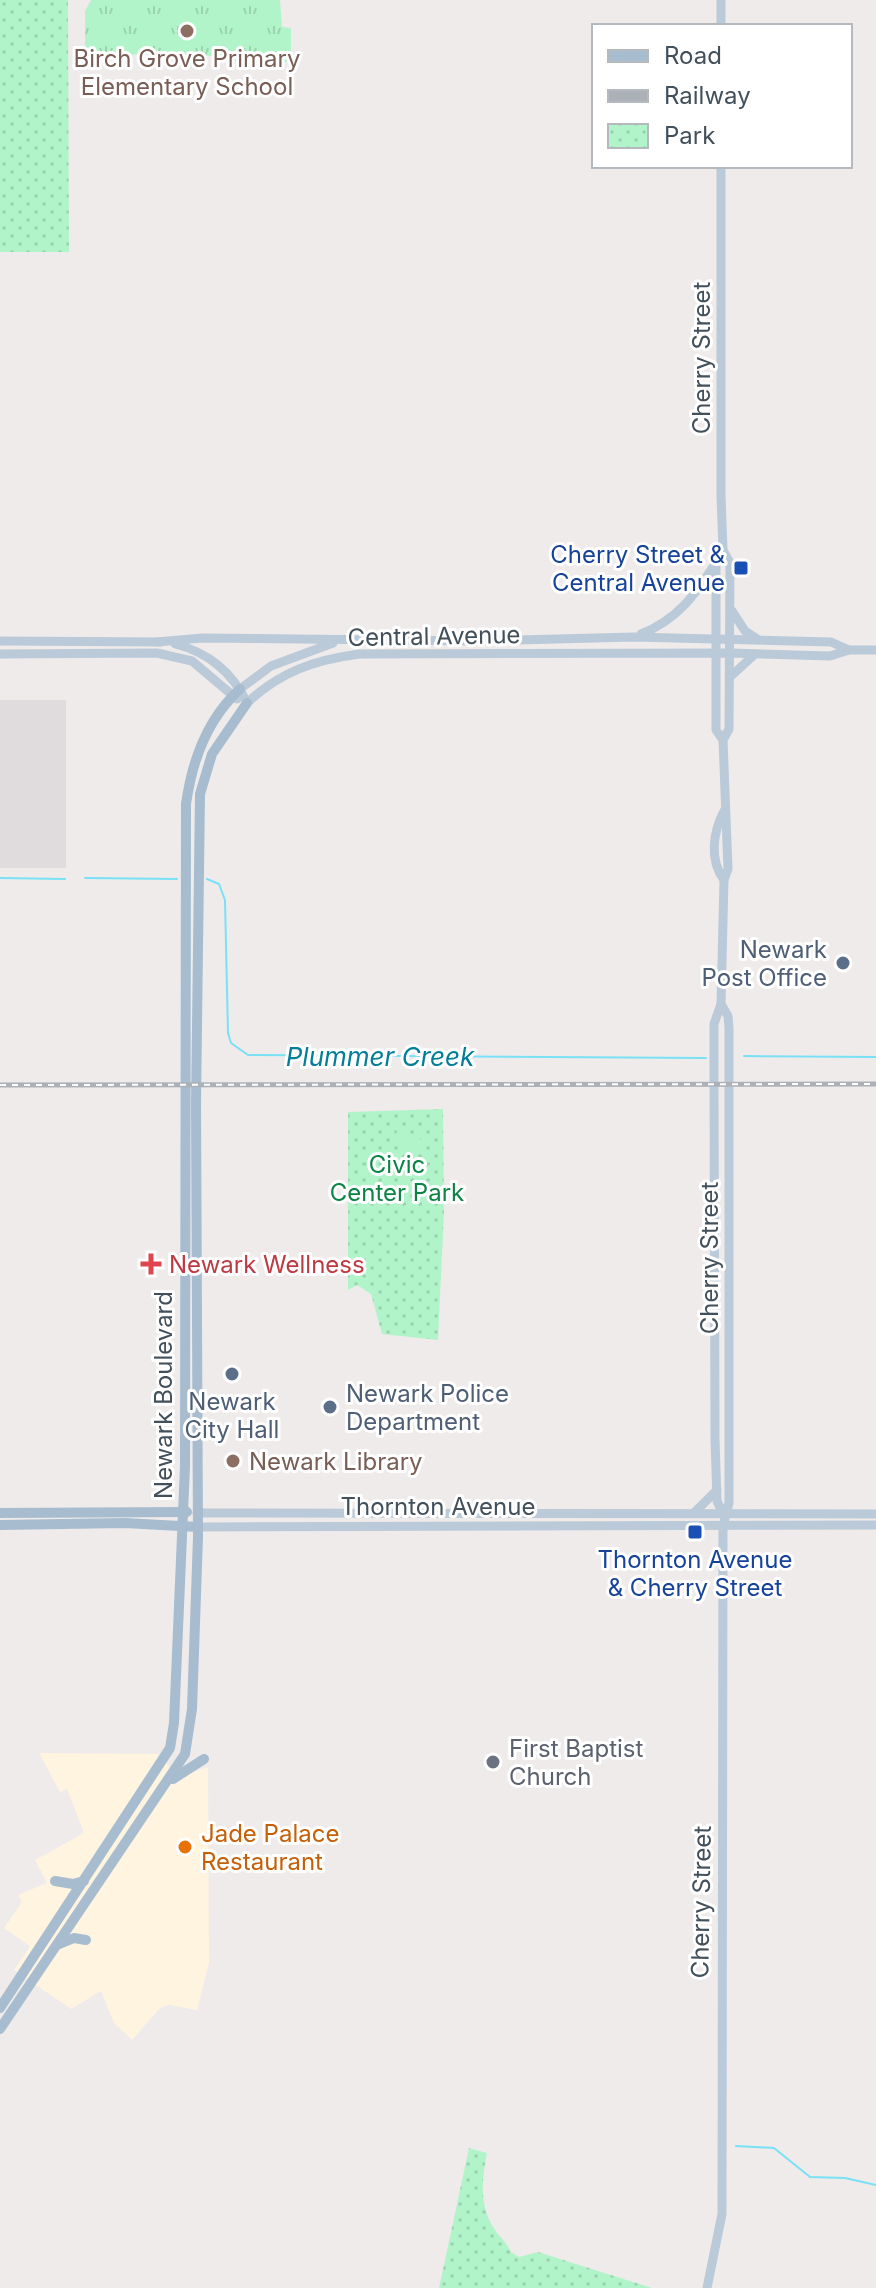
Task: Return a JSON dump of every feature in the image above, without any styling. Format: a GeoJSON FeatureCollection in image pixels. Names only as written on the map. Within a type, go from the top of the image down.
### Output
{"type":"FeatureCollection","features":[{"type":"Feature","properties":{"kind":"main road","name":"Newark Boulevard"},"geometry":{"type":"LineString","coordinates":[[0,2029],[185,1754],[192,1709],[198,1527],[186,804],[199,749],[240,689]]}},
{"type":"Feature","properties":{"kind":"main road","name":"Newark Boulevard"},"geometry":{"type":"LineString","coordinates":[[191,1060],[200,794],[212,754],[247,703]]}},
{"type":"Feature","properties":{"kind":"main road","name":"Newark Boulevard"},"geometry":{"type":"LineString","coordinates":[[0,2008],[170,1748],[183,1584],[191,1102]]}},
{"type":"Feature","properties":{"kind":"main road","name":"Thornton Avenue"},"geometry":{"type":"LineString","coordinates":[[0,1513],[197,1513]]}},
{"type":"Feature","properties":{"kind":"main road","name":"Thornton Avenue"},"geometry":{"type":"LineString","coordinates":[[0,1525],[198,1527]]}},
{"type":"Feature","properties":{"kind":"main road"},"geometry":{"type":"LineString","coordinates":[[168,1783],[204,1759]]}},
{"type":"Feature","properties":{"kind":"main road"},"geometry":{"type":"LineString","coordinates":[[55,1881],[73,1884],[84,1881]]}},
{"type":"Feature","properties":{"kind":"main road"},"geometry":{"type":"LineString","coordinates":[[56,1946],[68,1939],[86,1940]]}},
{"type":"Feature","properties":{"kind":"street"},"geometry":{"type":"LineString","coordinates":[[721,0],[721,24]]}},
{"type":"Feature","properties":{"kind":"street","name":"Cherry Street"},"geometry":{"type":"LineString","coordinates":[[707,2288],[722,2214],[723,1514],[717,1490],[715,1413],[714,1037],[721,1004],[724,880],[716,869],[715,829],[724,811],[723,740],[729,729],[731,639],[730,563],[723,550],[721,168]]}},
{"type":"Feature","properties":{"kind":"street"},"geometry":{"type":"LineString","coordinates":[[634,637],[653,629],[681,610],[723,550]]}},
{"type":"Feature","properties":{"kind":"street","name":"Cherry Street"},"geometry":{"type":"LineString","coordinates":[[716,562],[716,730],[723,740]]}},
{"type":"Feature","properties":{"kind":"street"},"geometry":{"type":"LineString","coordinates":[[730,609],[745,631],[759,640]]}},
{"type":"Feature","properties":{"kind":"street"},"geometry":{"type":"LineString","coordinates":[[157,642],[202,638],[362,640]]}},
{"type":"Feature","properties":{"kind":"street","name":"Central Avenue"},"geometry":{"type":"LineString","coordinates":[[362,640],[716,638],[831,642],[849,650]]}},
{"type":"Feature","properties":{"kind":"street","name":"Newark Boulevard"},"geometry":{"type":"LineString","coordinates":[[240,689],[271,666],[298,653],[325,643],[362,640]]}},
{"type":"Feature","properties":{"kind":"street"},"geometry":{"type":"LineString","coordinates":[[0,641],[177,644],[204,654],[240,689],[247,703]]}},
{"type":"Feature","properties":{"kind":"street"},"geometry":{"type":"LineString","coordinates":[[416,641],[416,654]]}},
{"type":"Feature","properties":{"kind":"street","name":"Central Avenue"},"geometry":{"type":"LineString","coordinates":[[247,703],[281,676],[322,659],[359,654],[730,653],[830,656],[849,650],[876,650]]}},
{"type":"Feature","properties":{"kind":"street"},"geometry":{"type":"LineString","coordinates":[[0,654],[157,653],[192,661],[231,698],[247,703]]}},
{"type":"Feature","properties":{"kind":"street"},"geometry":{"type":"LineString","coordinates":[[730,677],[740,664],[756,654]]}},
{"type":"Feature","properties":{"kind":"street","name":"Cherry Street"},"geometry":{"type":"LineString","coordinates":[[721,1004],[728,1016],[729,1028],[729,1503],[723,1514]]}},
{"type":"Feature","properties":{"kind":"street"},"geometry":{"type":"LineString","coordinates":[[715,1413],[727,1413]]}},
{"type":"Feature","properties":{"kind":"street"},"geometry":{"type":"LineString","coordinates":[[728,1489],[738,1504],[753,1514]]}},
{"type":"Feature","properties":{"kind":"street"},"geometry":{"type":"LineString","coordinates":[[695,1512],[717,1490]]}},
{"type":"Feature","properties":{"kind":"street","name":"Thornton Avenue"},"geometry":{"type":"LineString","coordinates":[[197,1513],[876,1514]]}},
{"type":"Feature","properties":{"kind":"street","name":"Thornton Avenue"},"geometry":{"type":"LineString","coordinates":[[198,1527],[876,1525]]}},
{"type":"Feature","properties":{"kind":"shaded area"},"geometry":{"type":"Polygon","coordinates":[[[0,700],[66,700],[66,868],[0,868],[0,700]]]}},
{"type":"Feature","properties":{"kind":"shaded area"},"geometry":{"type":"Polygon","coordinates":[[[39,1753],[158,1754],[179,1777],[208,1767],[209,1963],[197,2010],[169,2005],[160,2008],[132,2040],[114,2023],[101,1991],[71,2009],[14,1970],[30,1946],[4,1928],[22,1902],[18,1895],[47,1883],[35,1860],[84,1833],[67,1789],[60,1792],[39,1753]]]}},
{"type":"Feature","properties":{"kind":"green space"},"geometry":{"type":"Polygon","coordinates":[[[0,0],[68,0],[69,252],[0,252],[0,0]]]}},
{"type":"Feature","properties":{"kind":"green space","name":"Birch Grove Primary Elementary School"},"geometry":{"type":"Polygon","coordinates":[[[91,0],[280,0],[282,27],[291,28],[291,62],[241,62],[204,55],[85,54],[85,11],[91,0]]]}},
{"type":"Feature","properties":{"kind":"green space","name":"Civic Center Park"},"geometry":{"type":"Polygon","coordinates":[[[443,1109],[444,1211],[438,1340],[382,1334],[371,1294],[357,1285],[348,1290],[348,1112],[443,1109]]]}},
{"type":"Feature","properties":{"kind":"green space"},"geometry":{"type":"Polygon","coordinates":[[[398,1129],[423,1140],[417,1155],[392,1144],[398,1129]]]}},
{"type":"Feature","properties":{"kind":"green space"},"geometry":{"type":"Polygon","coordinates":[[[469,2148],[487,2153],[483,2181],[485,2209],[493,2227],[511,2252],[519,2257],[538,2252],[652,2288],[439,2288],[469,2148]]]}},
{"type":"Feature","properties":{"kind":"waterway","name":"Plummer Creek"},"geometry":{"type":"LineString","coordinates":[[0,878],[65,879]]}},
{"type":"Feature","properties":{"kind":"waterway","name":"Plummer Creek"},"geometry":{"type":"LineString","coordinates":[[85,878],[177,879]]}},
{"type":"Feature","properties":{"kind":"waterway","name":"Plummer Creek"},"geometry":{"type":"LineString","coordinates":[[207,879],[219,884],[225,900],[228,1033],[231,1043],[248,1055],[706,1058]]}},
{"type":"Feature","properties":{"kind":"waterway","name":"Plummer Creek"},"geometry":{"type":"LineString","coordinates":[[744,1056],[876,1057]]}},
{"type":"Feature","properties":{"kind":"waterway"},"geometry":{"type":"LineString","coordinates":[[736,2146],[774,2148],[810,2177],[845,2178],[876,2185]]}},
{"type":"Feature","properties":{"kind":"railway"},"geometry":{"type":"LineString","coordinates":[[0,1085],[876,1084]]}},
{"type":"Feature","properties":{"kind":"place","name":"Birch Grove Primary Elementary School"},"geometry":{"type":"Point","coordinates":[187,31]}},
{"type":"Feature","properties":{"kind":"place","name":"Cherry Street & Central Avenue"},"geometry":{"type":"Point","coordinates":[741,568]}},
{"type":"Feature","properties":{"kind":"place","name":"Newark Post Office"},"geometry":{"type":"Point","coordinates":[843,963]}},
{"type":"Feature","properties":{"kind":"place","name":"Newark Wellness"},"geometry":{"type":"Point","coordinates":[151,1264]}},
{"type":"Feature","properties":{"kind":"place","name":"Newark City Hall"},"geometry":{"type":"Point","coordinates":[232,1374]}},
{"type":"Feature","properties":{"kind":"place","name":"Newark Police Department"},"geometry":{"type":"Point","coordinates":[330,1407]}},
{"type":"Feature","properties":{"kind":"place","name":"Newark Library"},"geometry":{"type":"Point","coordinates":[233,1461]}},
{"type":"Feature","properties":{"kind":"place","name":"Thornton Avenue & Cherry Street"},"geometry":{"type":"Point","coordinates":[695,1532]}},
{"type":"Feature","properties":{"kind":"place","name":"First Baptist Church"},"geometry":{"type":"Point","coordinates":[493,1762]}},
{"type":"Feature","properties":{"kind":"place","name":"Jade Palace Restaurant"},"geometry":{"type":"Point","coordinates":[185,1847]}}]}
